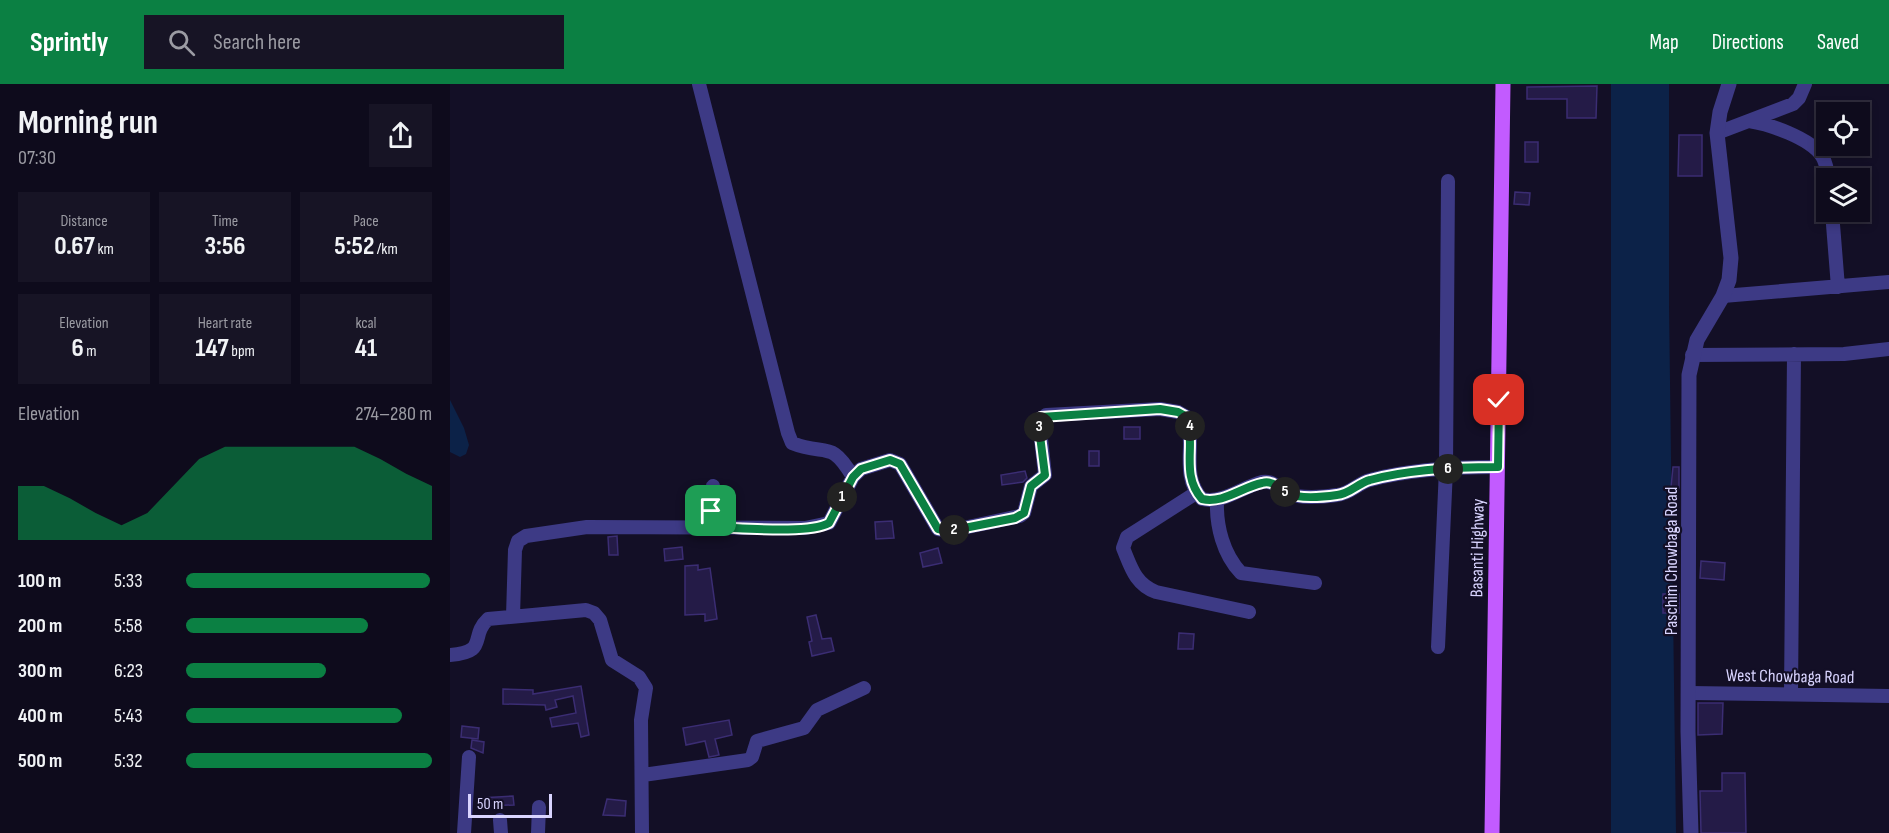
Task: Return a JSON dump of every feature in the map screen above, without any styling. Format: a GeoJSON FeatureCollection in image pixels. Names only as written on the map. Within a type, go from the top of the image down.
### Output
{"type":"FeatureCollection","features":[{"type":"Feature","properties":{"kind":"main road","name":"Basanti Highway"},"geometry":{"type":"LineString","coordinates":[[1492,833],[1491,467],[1503,84]]}},
{"type":"Feature","properties":{"kind":"street"},"geometry":{"type":"LineString","coordinates":[[699,84],[788,434],[792,442],[801,446],[831,449],[853,477]]}},
{"type":"Feature","properties":{"kind":"street","name":"Paschim Chowbaga Road"},"geometry":{"type":"LineString","coordinates":[[1691,833],[1688,731],[1690,693],[1689,375],[1692,355],[1704,327],[1730,280],[1731,258],[1718,133],[1720,112],[1729,84]]}},
{"type":"Feature","properties":{"kind":"street"},"geometry":{"type":"LineString","coordinates":[[1718,133],[1793,104],[1799,98],[1805,84]]}},
{"type":"Feature","properties":{"kind":"street"},"geometry":{"type":"LineString","coordinates":[[1749,121],[1773,126],[1814,147],[1822,156],[1826,168]]}},
{"type":"Feature","properties":{"kind":"street"},"geometry":{"type":"LineString","coordinates":[[1438,646],[1448,181]]}},
{"type":"Feature","properties":{"kind":"street"},"geometry":{"type":"LineString","coordinates":[[1833,222],[1838,286]]}},
{"type":"Feature","properties":{"kind":"street"},"geometry":{"type":"LineString","coordinates":[[1723,296],[1889,282]]}},
{"type":"Feature","properties":{"kind":"street"},"geometry":{"type":"LineString","coordinates":[[1692,355],[1845,354],[1889,349]]}},
{"type":"Feature","properties":{"kind":"street"},"geometry":{"type":"LineString","coordinates":[[1791,694],[1794,354]]}},
{"type":"Feature","properties":{"kind":"street"},"geometry":{"type":"LineString","coordinates":[[513,616],[515,550],[518,541],[526,536],[587,527],[805,528],[822,526],[829,523],[853,477],[861,469],[896,460],[934,525],[944,531],[990,523],[1024,513],[1031,486],[1045,475],[1039,421],[1046,415],[1160,409],[1178,412],[1187,417],[1190,427],[1188,463],[1194,490],[1202,499],[1218,500],[1263,482],[1275,484],[1289,494],[1336,495],[1369,480],[1442,470],[1491,467]]}},
{"type":"Feature","properties":{"kind":"street"},"geometry":{"type":"LineString","coordinates":[[707,527],[713,486]]}},
{"type":"Feature","properties":{"kind":"street"},"geometry":{"type":"LineString","coordinates":[[1194,490],[1127,537],[1123,548],[1134,574],[1145,588],[1156,592],[1250,612]]}},
{"type":"Feature","properties":{"kind":"street"},"geometry":{"type":"LineString","coordinates":[[1218,500],[1217,517],[1221,535],[1234,566],[1241,573],[1315,583]]}},
{"type":"Feature","properties":{"kind":"street"},"geometry":{"type":"LineString","coordinates":[[450,655],[467,654],[474,649],[484,623],[489,619],[586,610],[594,613],[600,620],[612,660],[639,677],[646,688],[641,720],[642,833]]}},
{"type":"Feature","properties":{"kind":"street"},"geometry":{"type":"LineString","coordinates":[[643,775],[748,760],[752,757],[757,741],[804,728],[817,710],[864,688]]}},
{"type":"Feature","properties":{"kind":"street","name":"West Chowbaga Road"},"geometry":{"type":"LineString","coordinates":[[1690,693],[1889,696]]}},
{"type":"Feature","properties":{"kind":"street"},"geometry":{"type":"LineString","coordinates":[[464,833],[468,757]]}},
{"type":"Feature","properties":{"kind":"street"},"geometry":{"type":"LineString","coordinates":[[538,833],[539,807]]}},
{"type":"Feature","properties":{"kind":"water"},"geometry":{"type":"Polygon","coordinates":[[[1611,84],[1669,84],[1669,306],[1676,833],[1611,833],[1611,84]]]}},
{"type":"Feature","properties":{"kind":"water"},"geometry":{"type":"Polygon","coordinates":[[[450,400],[464,428],[469,445],[466,454],[460,457],[450,452],[450,400]]]}},
{"type":"Feature","properties":{"kind":"building"},"geometry":{"type":"Polygon","coordinates":[[[1597,86],[1596,118],[1567,118],[1567,99],[1527,99],[1527,87],[1597,86]]]}},
{"type":"Feature","properties":{"kind":"building"},"geometry":{"type":"Polygon","coordinates":[[[1679,135],[1702,135],[1702,176],[1678,176],[1679,135]]]}},
{"type":"Feature","properties":{"kind":"building"},"geometry":{"type":"Polygon","coordinates":[[[1525,142],[1538,142],[1538,162],[1525,162],[1525,142]]]}},
{"type":"Feature","properties":{"kind":"building"},"geometry":{"type":"Polygon","coordinates":[[[1515,192],[1530,193],[1529,205],[1514,204],[1515,192]]]}},
{"type":"Feature","properties":{"kind":"building"},"geometry":{"type":"Polygon","coordinates":[[[1124,427],[1140,427],[1140,439],[1124,439],[1124,427]]]}},
{"type":"Feature","properties":{"kind":"building"},"geometry":{"type":"Polygon","coordinates":[[[1089,451],[1099,451],[1099,466],[1089,466],[1089,451]]]}},
{"type":"Feature","properties":{"kind":"building"},"geometry":{"type":"Polygon","coordinates":[[[1673,467],[1679,467],[1679,488],[1671,487],[1673,467]]]}},
{"type":"Feature","properties":{"kind":"building"},"geometry":{"type":"Polygon","coordinates":[[[1025,471],[1027,478],[1023,482],[1002,485],[1001,475],[1025,471]]]}},
{"type":"Feature","properties":{"kind":"building"},"geometry":{"type":"Polygon","coordinates":[[[892,521],[894,538],[876,539],[875,522],[892,521]]]}},
{"type":"Feature","properties":{"kind":"building"},"geometry":{"type":"Polygon","coordinates":[[[617,536],[618,555],[609,555],[608,537],[617,536]]]}},
{"type":"Feature","properties":{"kind":"building"},"geometry":{"type":"Polygon","coordinates":[[[682,547],[683,559],[665,561],[664,549],[682,547]]]}},
{"type":"Feature","properties":{"kind":"building"},"geometry":{"type":"Polygon","coordinates":[[[938,548],[942,563],[923,567],[920,553],[938,548]]]}},
{"type":"Feature","properties":{"kind":"building"},"geometry":{"type":"Polygon","coordinates":[[[1701,561],[1725,563],[1724,580],[1700,578],[1701,561]]]}},
{"type":"Feature","properties":{"kind":"building"},"geometry":{"type":"Polygon","coordinates":[[[698,565],[698,570],[710,568],[717,619],[705,621],[705,614],[685,615],[685,566],[698,565]]]}},
{"type":"Feature","properties":{"kind":"building"},"geometry":{"type":"Polygon","coordinates":[[[1663,594],[1679,594],[1679,613],[1663,613],[1663,594]]]}},
{"type":"Feature","properties":{"kind":"building"},"geometry":{"type":"Polygon","coordinates":[[[816,615],[822,639],[831,638],[834,651],[812,656],[809,642],[812,641],[807,617],[816,615]]]}},
{"type":"Feature","properties":{"kind":"building"},"geometry":{"type":"Polygon","coordinates":[[[1179,633],[1194,634],[1193,649],[1178,649],[1179,633]]]}},
{"type":"Feature","properties":{"kind":"building"},"geometry":{"type":"Polygon","coordinates":[[[581,686],[589,735],[581,737],[578,723],[552,727],[550,718],[576,713],[573,696],[555,700],[557,707],[546,710],[545,705],[503,704],[503,689],[533,690],[533,694],[581,686]]]}},
{"type":"Feature","properties":{"kind":"building"},"geometry":{"type":"Polygon","coordinates":[[[1698,703],[1723,703],[1722,734],[1698,735],[1698,703]]]}},
{"type":"Feature","properties":{"kind":"building"},"geometry":{"type":"Polygon","coordinates":[[[729,720],[732,735],[715,739],[719,755],[709,757],[705,741],[686,745],[683,728],[729,720]]]}},
{"type":"Feature","properties":{"kind":"building"},"geometry":{"type":"Polygon","coordinates":[[[462,726],[479,728],[478,739],[461,737],[462,726]]]}},
{"type":"Feature","properties":{"kind":"building"},"geometry":{"type":"Polygon","coordinates":[[[472,740],[484,742],[483,753],[471,748],[472,740]]]}},
{"type":"Feature","properties":{"kind":"building"},"geometry":{"type":"Polygon","coordinates":[[[1722,773],[1745,773],[1746,833],[1701,833],[1700,791],[1722,791],[1722,773]]]}},
{"type":"Feature","properties":{"kind":"building"},"geometry":{"type":"Polygon","coordinates":[[[513,796],[514,805],[480,806],[480,798],[513,796]]]}},
{"type":"Feature","properties":{"kind":"building"},"geometry":{"type":"Polygon","coordinates":[[[607,799],[626,801],[625,816],[603,815],[607,799]]]}},
{"type":"Feature","properties":{"kind":"route"},"geometry":{"type":"LineString","coordinates":[[711,511],[707,527],[805,528],[822,526],[829,523],[853,477],[861,469],[896,460],[938,529],[949,531],[1015,518],[1024,513],[1031,486],[1042,480],[1045,475],[1039,428],[1041,417],[1119,410],[1160,409],[1178,412],[1187,417],[1190,427],[1188,463],[1191,486],[1202,499],[1218,500],[1263,482],[1275,484],[1289,494],[1336,495],[1348,492],[1361,483],[1379,478],[1437,470],[1498,467],[1499,400]]}}]}
